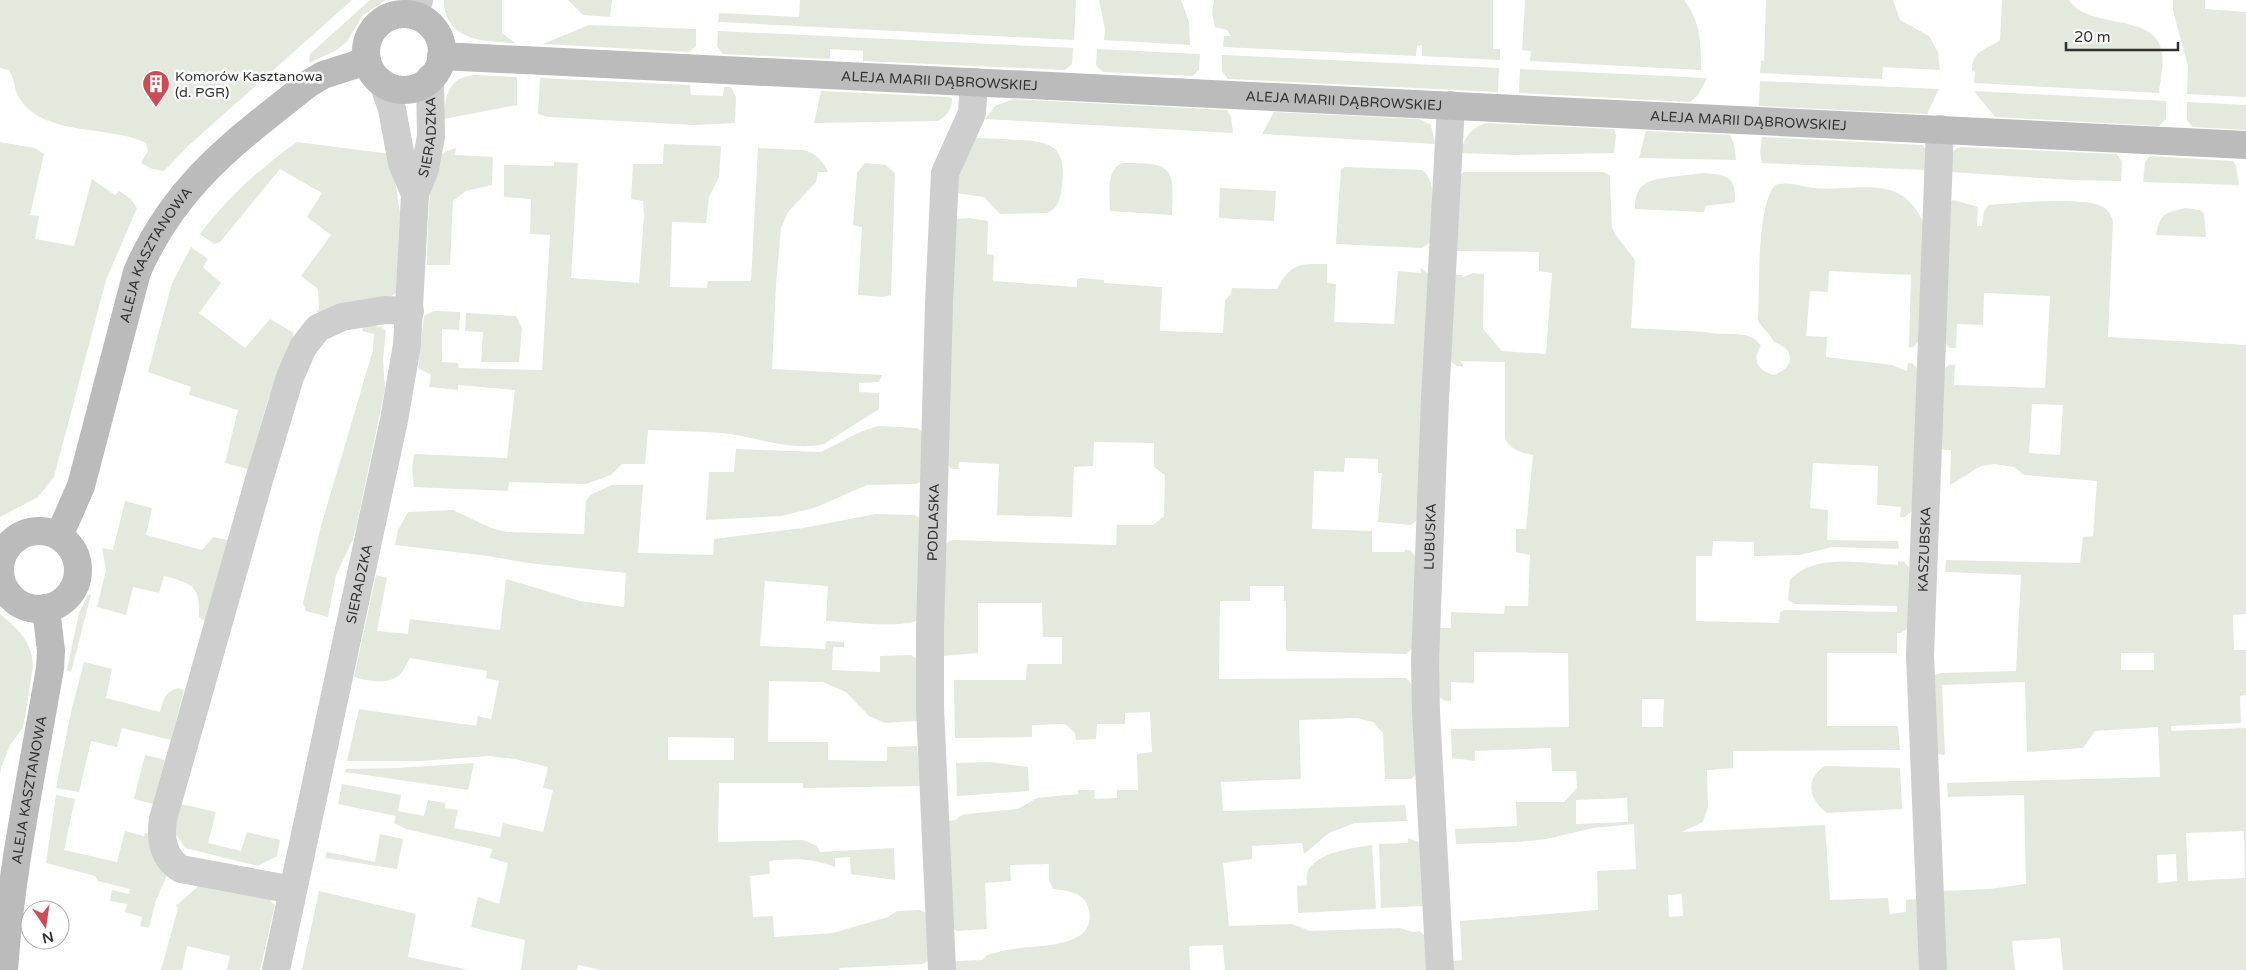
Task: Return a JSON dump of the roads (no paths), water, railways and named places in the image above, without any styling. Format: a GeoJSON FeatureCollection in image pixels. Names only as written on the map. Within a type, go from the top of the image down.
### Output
{"type":"FeatureCollection","features":[{"type":"Feature","properties":{"kind":"street"},"geometry":{"type":"LineString","coordinates":[[417,8],[435,31],[440,43],[436,67],[421,85],[409,89],[395,89],[383,83],[373,73],[367,61],[366,48],[369,35],[377,24],[388,17],[417,8]]}},
{"type":"Feature","properties":{"kind":"street","name":"ALEJA KASZTANOWA"},"geometry":{"type":"LineString","coordinates":[[59,536],[81,486],[137,272],[150,243],[173,206],[194,180],[222,154],[308,84],[323,75],[367,61]]}},
{"type":"Feature","properties":{"kind":"street","name":"ALEJA MARII DĄBROWSKIEJ"},"geometry":{"type":"LineString","coordinates":[[436,67],[974,82],[2246,145]]}},
{"type":"Feature","properties":{"kind":"street","name":"SIERADZKA"},"geometry":{"type":"LineString","coordinates":[[276,970],[394,420],[408,345],[415,194],[426,169],[432,126],[436,67]]}},
{"type":"Feature","properties":{"kind":"street","name":"PODLASKA"},"geometry":{"type":"LineString","coordinates":[[942,970],[930,708],[930,640],[939,313],[945,173],[972,114],[974,82]]}},
{"type":"Feature","properties":{"kind":"street","name":"SIERADZKA"},"geometry":{"type":"LineString","coordinates":[[383,83],[392,109],[402,163],[415,194]]}},
{"type":"Feature","properties":{"kind":"street","name":"LUBUSKA"},"geometry":{"type":"LineString","coordinates":[[1440,970],[1425,661],[1435,399],[1451,105]]}},
{"type":"Feature","properties":{"kind":"street","name":"KASZUBSKA"},"geometry":{"type":"LineString","coordinates":[[1933,970],[1920,655],[1940,129]]}},
{"type":"Feature","properties":{"kind":"street"},"geometry":{"type":"LineString","coordinates":[[293,890],[181,869],[172,863],[166,854],[162,830],[163,819],[262,470],[290,376],[303,347],[318,328],[342,317],[385,310],[410,311]]}},
{"type":"Feature","properties":{"kind":"street"},"geometry":{"type":"LineString","coordinates":[[44,530],[59,536],[68,543],[78,565],[78,577],[74,588],[67,598],[46,608],[28,607],[12,598],[4,588],[0,576],[0,564],[5,550],[15,538],[29,532],[44,530]]}},
{"type":"Feature","properties":{"kind":"street","name":"ALEJA KASZTANOWA"},"geometry":{"type":"LineString","coordinates":[[4,970],[8,914],[15,864],[50,668],[51,651],[46,608]]}},
{"type":"Feature","properties":{"kind":"place","name":"Komorów Kasztanowa (d. PGR)"},"geometry":{"type":"Point","coordinates":[156,108]}}]}
